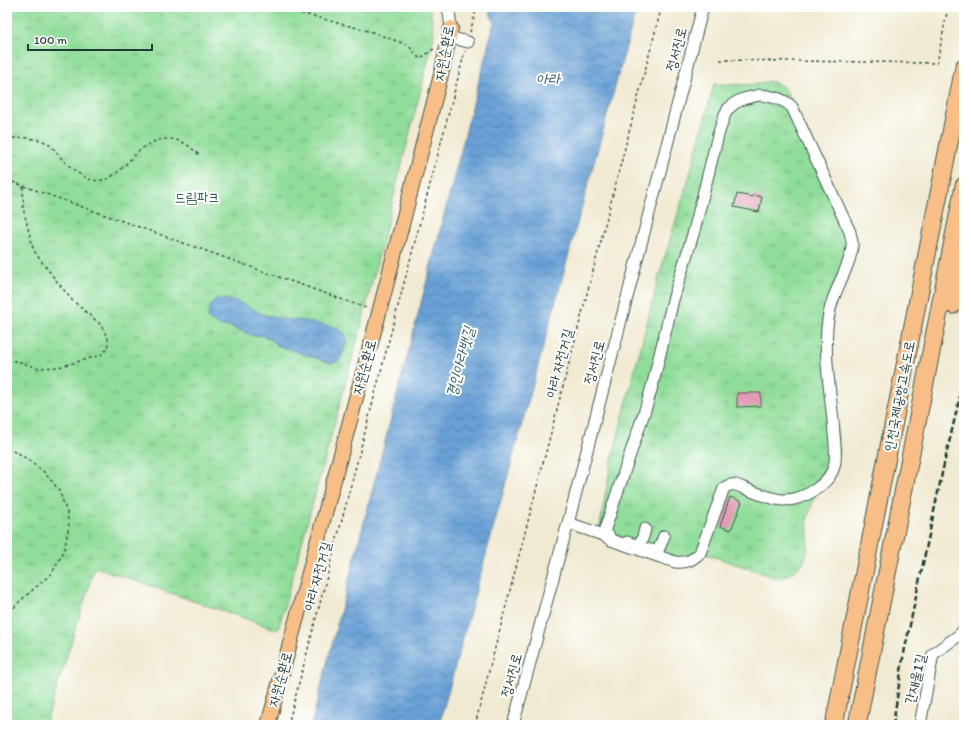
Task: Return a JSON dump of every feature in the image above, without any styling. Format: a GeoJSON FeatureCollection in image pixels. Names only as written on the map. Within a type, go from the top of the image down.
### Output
{"type":"FeatureCollection","features":[{"type":"Feature","properties":{"kind":"highway","name":"인천국제공항고속도로"},"geometry":{"type":"LineString","coordinates":[[834,725],[964,67]]}},
{"type":"Feature","properties":{"kind":"highway","name":"인천국제공항고속도로"},"geometry":{"type":"LineString","coordinates":[[857,725],[964,186]]}},
{"type":"Feature","properties":{"kind":"highway"},"geometry":{"type":"LineString","coordinates":[[925,386],[950,314],[964,253]]}},
{"type":"Feature","properties":{"kind":"main road","name":"자원순환로"},"geometry":{"type":"LineString","coordinates":[[268,725],[379,313],[440,78],[450,32]]}},
{"type":"Feature","properties":{"kind":"street","name":"자원순환로"},"geometry":{"type":"LineString","coordinates":[[447,7],[449,12],[450,32]]}},
{"type":"Feature","properties":{"kind":"street","name":"정서진로"},"geometry":{"type":"LineString","coordinates":[[513,725],[568,523],[703,7]]}},
{"type":"Feature","properties":{"kind":"street"},"geometry":{"type":"LineString","coordinates":[[450,32],[468,42]]}},
{"type":"Feature","properties":{"kind":"street"},"geometry":{"type":"LineString","coordinates":[[602,535],[648,404],[673,300],[694,231],[718,135],[725,114],[735,103],[743,99],[759,95],[778,98],[792,107],[850,232],[852,245],[850,257],[833,300],[827,326],[826,358],[834,421],[835,462],[832,471],[827,478],[810,493],[801,497],[783,500],[774,499],[736,485],[728,485],[724,488],[700,553],[692,560],[683,563],[675,562],[642,548]]}},
{"type":"Feature","properties":{"kind":"street"},"geometry":{"type":"LineString","coordinates":[[568,523],[602,535],[611,540],[646,548],[656,552],[658,551],[664,536]]}},
{"type":"Feature","properties":{"kind":"street"},"geometry":{"type":"LineString","coordinates":[[642,548],[645,529]]}},
{"type":"Feature","properties":{"kind":"street","name":"간재울1길"},"geometry":{"type":"LineString","coordinates":[[920,725],[933,654],[964,630]]}},
{"type":"Feature","properties":{"kind":"path"},"geometry":{"type":"LineString","coordinates":[[278,7],[372,32],[408,45],[420,59],[450,32]]}},
{"type":"Feature","properties":{"kind":"path","name":"아라 자전거길"},"geometry":{"type":"LineString","coordinates":[[288,725],[477,7]]}},
{"type":"Feature","properties":{"kind":"path","name":"아라 자전거길"},"geometry":{"type":"LineString","coordinates":[[475,725],[656,28],[660,13],[664,7]]}},
{"type":"Feature","properties":{"kind":"path"},"geometry":{"type":"LineString","coordinates":[[720,60],[936,63],[948,7]]}},
{"type":"Feature","properties":{"kind":"path"},"geometry":{"type":"LineString","coordinates":[[7,139],[35,139],[48,144],[74,170],[96,181],[109,178],[117,173],[147,144],[162,139],[179,140],[187,144],[199,155]]}},
{"type":"Feature","properties":{"kind":"path"},"geometry":{"type":"LineString","coordinates":[[7,180],[379,313]]}},
{"type":"Feature","properties":{"kind":"path"},"geometry":{"type":"LineString","coordinates":[[7,360],[16,361],[38,368],[59,367],[100,356],[107,348],[108,344],[108,339],[100,324],[72,300],[36,254],[22,208],[23,186]]}},
{"type":"Feature","properties":{"kind":"path"},"geometry":{"type":"LineString","coordinates":[[7,449],[20,454],[44,472],[59,490],[68,513],[69,526],[64,551],[52,573],[20,601],[7,615]]}},
{"type":"Feature","properties":{"kind":"green space","name":"드림파크"},"geometry":{"type":"Polygon","coordinates":[[[7,7],[430,7],[434,37],[360,330],[278,630],[95,567],[45,725],[7,725],[7,7]]]}},
{"type":"Feature","properties":{"kind":"green space"},"geometry":{"type":"Polygon","coordinates":[[[769,81],[781,86],[793,103],[856,246],[833,308],[829,347],[839,451],[816,492],[807,520],[808,547],[804,562],[796,570],[780,579],[703,553],[693,562],[598,537],[611,463],[659,276],[690,174],[714,84],[754,85],[769,81]]]}},
{"type":"Feature","properties":{"kind":"water","name":"아라"},"geometry":{"type":"Polygon","coordinates":[[[486,7],[637,7],[439,725],[311,725],[494,23],[489,9],[486,7]]]}},
{"type":"Feature","properties":{"kind":"water"},"geometry":{"type":"Polygon","coordinates":[[[216,299],[236,301],[262,314],[282,319],[306,321],[338,328],[346,335],[347,341],[342,356],[339,361],[331,363],[276,345],[270,339],[260,335],[254,336],[228,326],[220,326],[208,319],[210,308],[216,299]]]}},
{"type":"Feature","properties":{"kind":"building"},"geometry":{"type":"Polygon","coordinates":[[[737,194],[762,197],[759,212],[734,207],[737,194]]]}},
{"type":"Feature","properties":{"kind":"building"},"geometry":{"type":"Polygon","coordinates":[[[737,393],[761,393],[761,406],[737,407],[737,393]]]}},
{"type":"Feature","properties":{"kind":"building"},"geometry":{"type":"Polygon","coordinates":[[[730,497],[742,502],[731,530],[720,526],[730,497]]]}},
{"type":"Feature","properties":{"kind":"railway"},"geometry":{"type":"LineString","coordinates":[[893,725],[903,658],[944,464],[964,379]]}},
{"type":"Feature","properties":{"kind":"water label","name":"경인아라뱃길"},"geometry":{"type":"Point","coordinates":[460,362]}}]}
